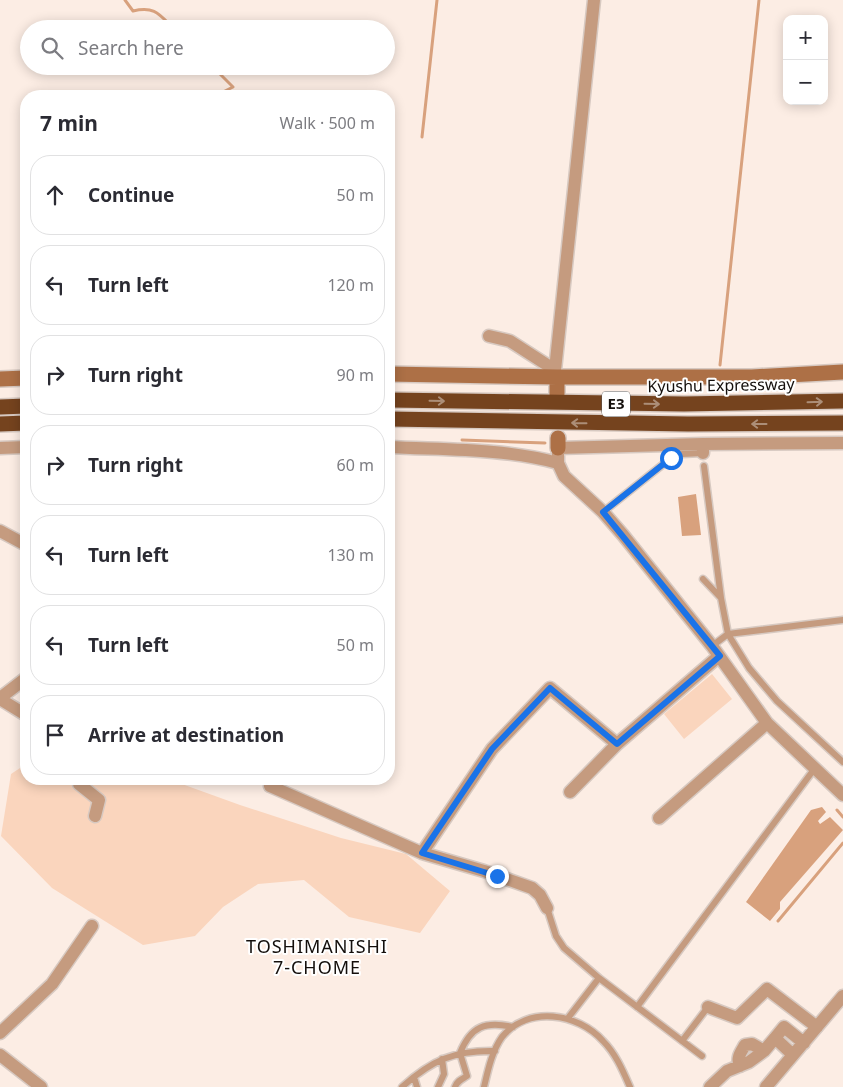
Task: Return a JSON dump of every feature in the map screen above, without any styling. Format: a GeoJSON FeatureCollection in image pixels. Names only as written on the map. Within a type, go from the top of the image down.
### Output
{"type":"FeatureCollection","features":[{"type":"Feature","properties":{"kind":"highway","name":"Kyushu Expressway"},"geometry":{"type":"LineString","coordinates":[[395,400],[684,404],[843,401]]}},
{"type":"Feature","properties":{"kind":"highway"},"geometry":{"type":"LineString","coordinates":[[0,408],[20,406]]}},
{"type":"Feature","properties":{"kind":"highway","name":"E3"},"geometry":{"type":"LineString","coordinates":[[395,420],[688,424],[843,423]]}},
{"type":"Feature","properties":{"kind":"highway"},"geometry":{"type":"LineString","coordinates":[[0,424],[20,423]]}},
{"type":"Feature","properties":{"kind":"street"},"geometry":{"type":"LineString","coordinates":[[557,394],[555,375],[594,0]]}},
{"type":"Feature","properties":{"kind":"street"},"geometry":{"type":"LineString","coordinates":[[489,336],[510,341],[555,375]]}},
{"type":"Feature","properties":{"kind":"street"},"geometry":{"type":"LineString","coordinates":[[395,374],[752,377],[843,372]]}},
{"type":"Feature","properties":{"kind":"street"},"geometry":{"type":"LineString","coordinates":[[0,379],[20,378]]}},
{"type":"Feature","properties":{"kind":"street"},"geometry":{"type":"LineString","coordinates":[[395,447],[483,451],[539,458],[558,450],[703,448],[843,442]]}},
{"type":"Feature","properties":{"kind":"street"},"geometry":{"type":"LineString","coordinates":[[0,448],[20,447]]}},
{"type":"Feature","properties":{"kind":"street"},"geometry":{"type":"LineString","coordinates":[[558,450],[564,476],[603,512],[716,651],[768,723],[843,795]]}},
{"type":"Feature","properties":{"kind":"street"},"geometry":{"type":"LineString","coordinates":[[0,531],[20,542]]}},
{"type":"Feature","properties":{"kind":"street"},"geometry":{"type":"LineString","coordinates":[[570,792],[617,744],[716,651]]}},
{"type":"Feature","properties":{"kind":"street"},"geometry":{"type":"LineString","coordinates":[[20,683],[0,698],[20,711]]}},
{"type":"Feature","properties":{"kind":"street"},"geometry":{"type":"LineString","coordinates":[[422,853],[492,749],[550,688],[617,744]]}},
{"type":"Feature","properties":{"kind":"street"},"geometry":{"type":"LineString","coordinates":[[658,818],[768,723]]}},
{"type":"Feature","properties":{"kind":"street"},"geometry":{"type":"LineString","coordinates":[[80,785],[99,800],[95,816]]}},
{"type":"Feature","properties":{"kind":"street"},"geometry":{"type":"LineString","coordinates":[[271,785],[422,853],[484,871],[532,888],[540,895],[547,908]]}},
{"type":"Feature","properties":{"kind":"street"},"geometry":{"type":"LineString","coordinates":[[0,1033],[52,984],[92,926]]}},
{"type":"Feature","properties":{"kind":"street"},"geometry":{"type":"LineString","coordinates":[[708,1006],[738,1018],[767,989],[817,1027]]}},
{"type":"Feature","properties":{"kind":"street"},"geometry":{"type":"LineString","coordinates":[[766,1087],[843,996]]}},
{"type":"Feature","properties":{"kind":"street"},"geometry":{"type":"LineString","coordinates":[[710,1087],[727,1071],[749,1062],[764,1051],[784,1027],[804,1043]]}},
{"type":"Feature","properties":{"kind":"street"},"geometry":{"type":"LineString","coordinates":[[775,1038],[793,1055]]}},
{"type":"Feature","properties":{"kind":"street"},"geometry":{"type":"LineString","coordinates":[[0,1055],[41,1087]]}},
{"type":"Feature","properties":{"kind":"lane"},"geometry":{"type":"LineString","coordinates":[[603,512],[671,458],[703,448]]}},
{"type":"Feature","properties":{"kind":"lane"},"geometry":{"type":"LineString","coordinates":[[704,466],[721,598],[728,634],[749,668],[777,701],[843,762]]}},
{"type":"Feature","properties":{"kind":"lane"},"geometry":{"type":"LineString","coordinates":[[703,579],[721,598]]}},
{"type":"Feature","properties":{"kind":"lane"},"geometry":{"type":"LineString","coordinates":[[716,651],[728,634],[843,620]]}},
{"type":"Feature","properties":{"kind":"lane"},"geometry":{"type":"LineString","coordinates":[[637,1007],[815,768]]}},
{"type":"Feature","properties":{"kind":"lane"},"geometry":{"type":"LineString","coordinates":[[547,908],[556,936],[564,948],[599,978],[702,1056]]}},
{"type":"Feature","properties":{"kind":"lane"},"geometry":{"type":"LineString","coordinates":[[568,1018],[599,978]]}},
{"type":"Feature","properties":{"kind":"lane"},"geometry":{"type":"LineString","coordinates":[[682,1040],[708,1006]]}},
{"type":"Feature","properties":{"kind":"lane"},"geometry":{"type":"LineString","coordinates":[[484,1087],[489,1064],[502,1038],[513,1026],[527,1020],[548,1016],[568,1018],[582,1024],[603,1040],[621,1065],[630,1087]]}},
{"type":"Feature","properties":{"kind":"lane"},"geometry":{"type":"LineString","coordinates":[[455,1087],[461,1079],[467,1076],[460,1053],[468,1036],[477,1029],[489,1024],[513,1026]]}},
{"type":"Feature","properties":{"kind":"lane"},"geometry":{"type":"LineString","coordinates":[[402,1087],[442,1059],[460,1053],[495,1051]]}},
{"type":"Feature","properties":{"kind":"lane"},"geometry":{"type":"LineString","coordinates":[[438,1087],[444,1074],[442,1059]]}},
{"type":"Feature","properties":{"kind":"lane"},"geometry":{"type":"LineString","coordinates":[[414,1077],[417,1087]]}},
{"type":"Feature","properties":{"kind":"shaded area"},"geometry":{"type":"Polygon","coordinates":[[[696,494],[701,535],[682,536],[678,497],[696,494]]]}},
{"type":"Feature","properties":{"kind":"shaded area"},"geometry":{"type":"Polygon","coordinates":[[[712,674],[732,699],[684,739],[664,714],[712,674]]]}},
{"type":"Feature","properties":{"kind":"shaded area"},"geometry":{"type":"Polygon","coordinates":[[[20,768],[20,785],[185,785],[341,838],[406,854],[450,891],[420,933],[349,917],[304,880],[258,884],[223,907],[195,936],[143,945],[52,888],[1,836],[11,774],[20,768]]]}},
{"type":"Feature","properties":{"kind":"shaded area"},"geometry":{"type":"Polygon","coordinates":[[[822,807],[826,812],[818,821],[820,824],[830,817],[843,830],[780,902],[780,909],[770,921],[746,902],[811,810],[822,807]]]}},
{"type":"Feature","properties":{"kind":"waterway"},"geometry":{"type":"LineString","coordinates":[[125,0],[133,11],[147,10],[156,12],[165,20]]}},
{"type":"Feature","properties":{"kind":"waterway"},"geometry":{"type":"LineString","coordinates":[[422,137],[437,0]]}},
{"type":"Feature","properties":{"kind":"waterway"},"geometry":{"type":"LineString","coordinates":[[720,365],[759,0]]}},
{"type":"Feature","properties":{"kind":"waterway"},"geometry":{"type":"LineString","coordinates":[[221,75],[233,87],[227,90]]}},
{"type":"Feature","properties":{"kind":"waterway"},"geometry":{"type":"LineString","coordinates":[[462,440],[545,443]]}},
{"type":"Feature","properties":{"kind":"waterway"},"geometry":{"type":"LineString","coordinates":[[837,810],[843,817]]}},
{"type":"Feature","properties":{"kind":"waterway"},"geometry":{"type":"LineString","coordinates":[[778,921],[843,843]]}},
{"type":"Feature","properties":{"kind":"district","name":"TOSHIMANISHI 7-CHOME"},"geometry":{"type":"Point","coordinates":[317,958]}},
{"type":"Feature","properties":{"kind":"route"},"geometry":{"type":"LineString","coordinates":[[497,876],[422,853],[492,749],[550,688],[617,744],[720,656],[603,512],[671,458]]}}]}
